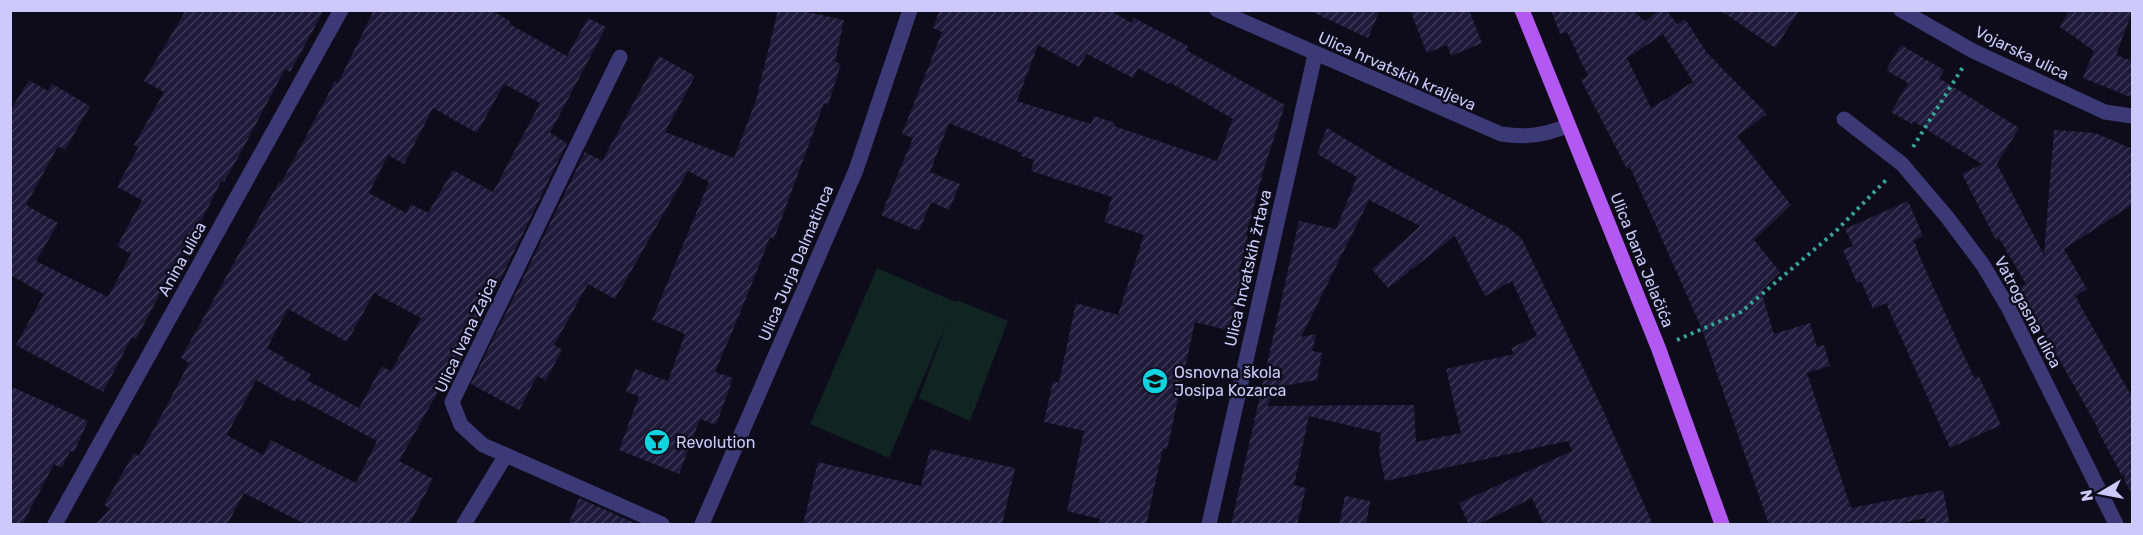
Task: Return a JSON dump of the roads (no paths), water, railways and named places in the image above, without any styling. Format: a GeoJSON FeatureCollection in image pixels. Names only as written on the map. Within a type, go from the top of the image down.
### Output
{"type":"FeatureCollection","features":[{"type":"Feature","properties":{"kind":"main road","name":"Ulica bana Jelačića"},"geometry":{"type":"LineString","coordinates":[[1522,10],[1658,347],[1722,525]]}},
{"type":"Feature","properties":{"kind":"street","name":"Anina ulica"},"geometry":{"type":"LineString","coordinates":[[56,525],[341,10]]}},
{"type":"Feature","properties":{"kind":"street","name":"Ulica Jurja Dalmatinca"},"geometry":{"type":"LineString","coordinates":[[702,525],[856,170],[910,10]]}},
{"type":"Feature","properties":{"kind":"street","name":"Ulica hrvatskih kraljeva"},"geometry":{"type":"LineString","coordinates":[[1217,10],[1315,55],[1501,134],[1524,137],[1545,134],[1568,126]]}},
{"type":"Feature","properties":{"kind":"street","name":"Vojarska ulica"},"geometry":{"type":"LineString","coordinates":[[1901,10],[1973,51],[2105,112],[2133,117]]}},
{"type":"Feature","properties":{"kind":"street","name":"Ulica hrvatskih žrtava"},"geometry":{"type":"LineString","coordinates":[[1209,525],[1315,55]]}},
{"type":"Feature","properties":{"kind":"street","name":"Ulica Ivana Zajca"},"geometry":{"type":"LineString","coordinates":[[621,57],[452,402],[461,425],[483,445],[662,525]]}},
{"type":"Feature","properties":{"kind":"street","name":"Vatrogasna ulica"},"geometry":{"type":"LineString","coordinates":[[1844,119],[1902,164],[1947,217],[1983,265],[2009,309],[2116,525]]}},
{"type":"Feature","properties":{"kind":"street"},"geometry":{"type":"LineString","coordinates":[[464,525],[506,456]]}},
{"type":"Feature","properties":{"kind":"place","name":"Osnovna škola Josipa Kozarca"},"geometry":{"type":"Point","coordinates":[1155,381]}},
{"type":"Feature","properties":{"kind":"place","name":"Revolution"},"geometry":{"type":"Point","coordinates":[657,442]}}]}
